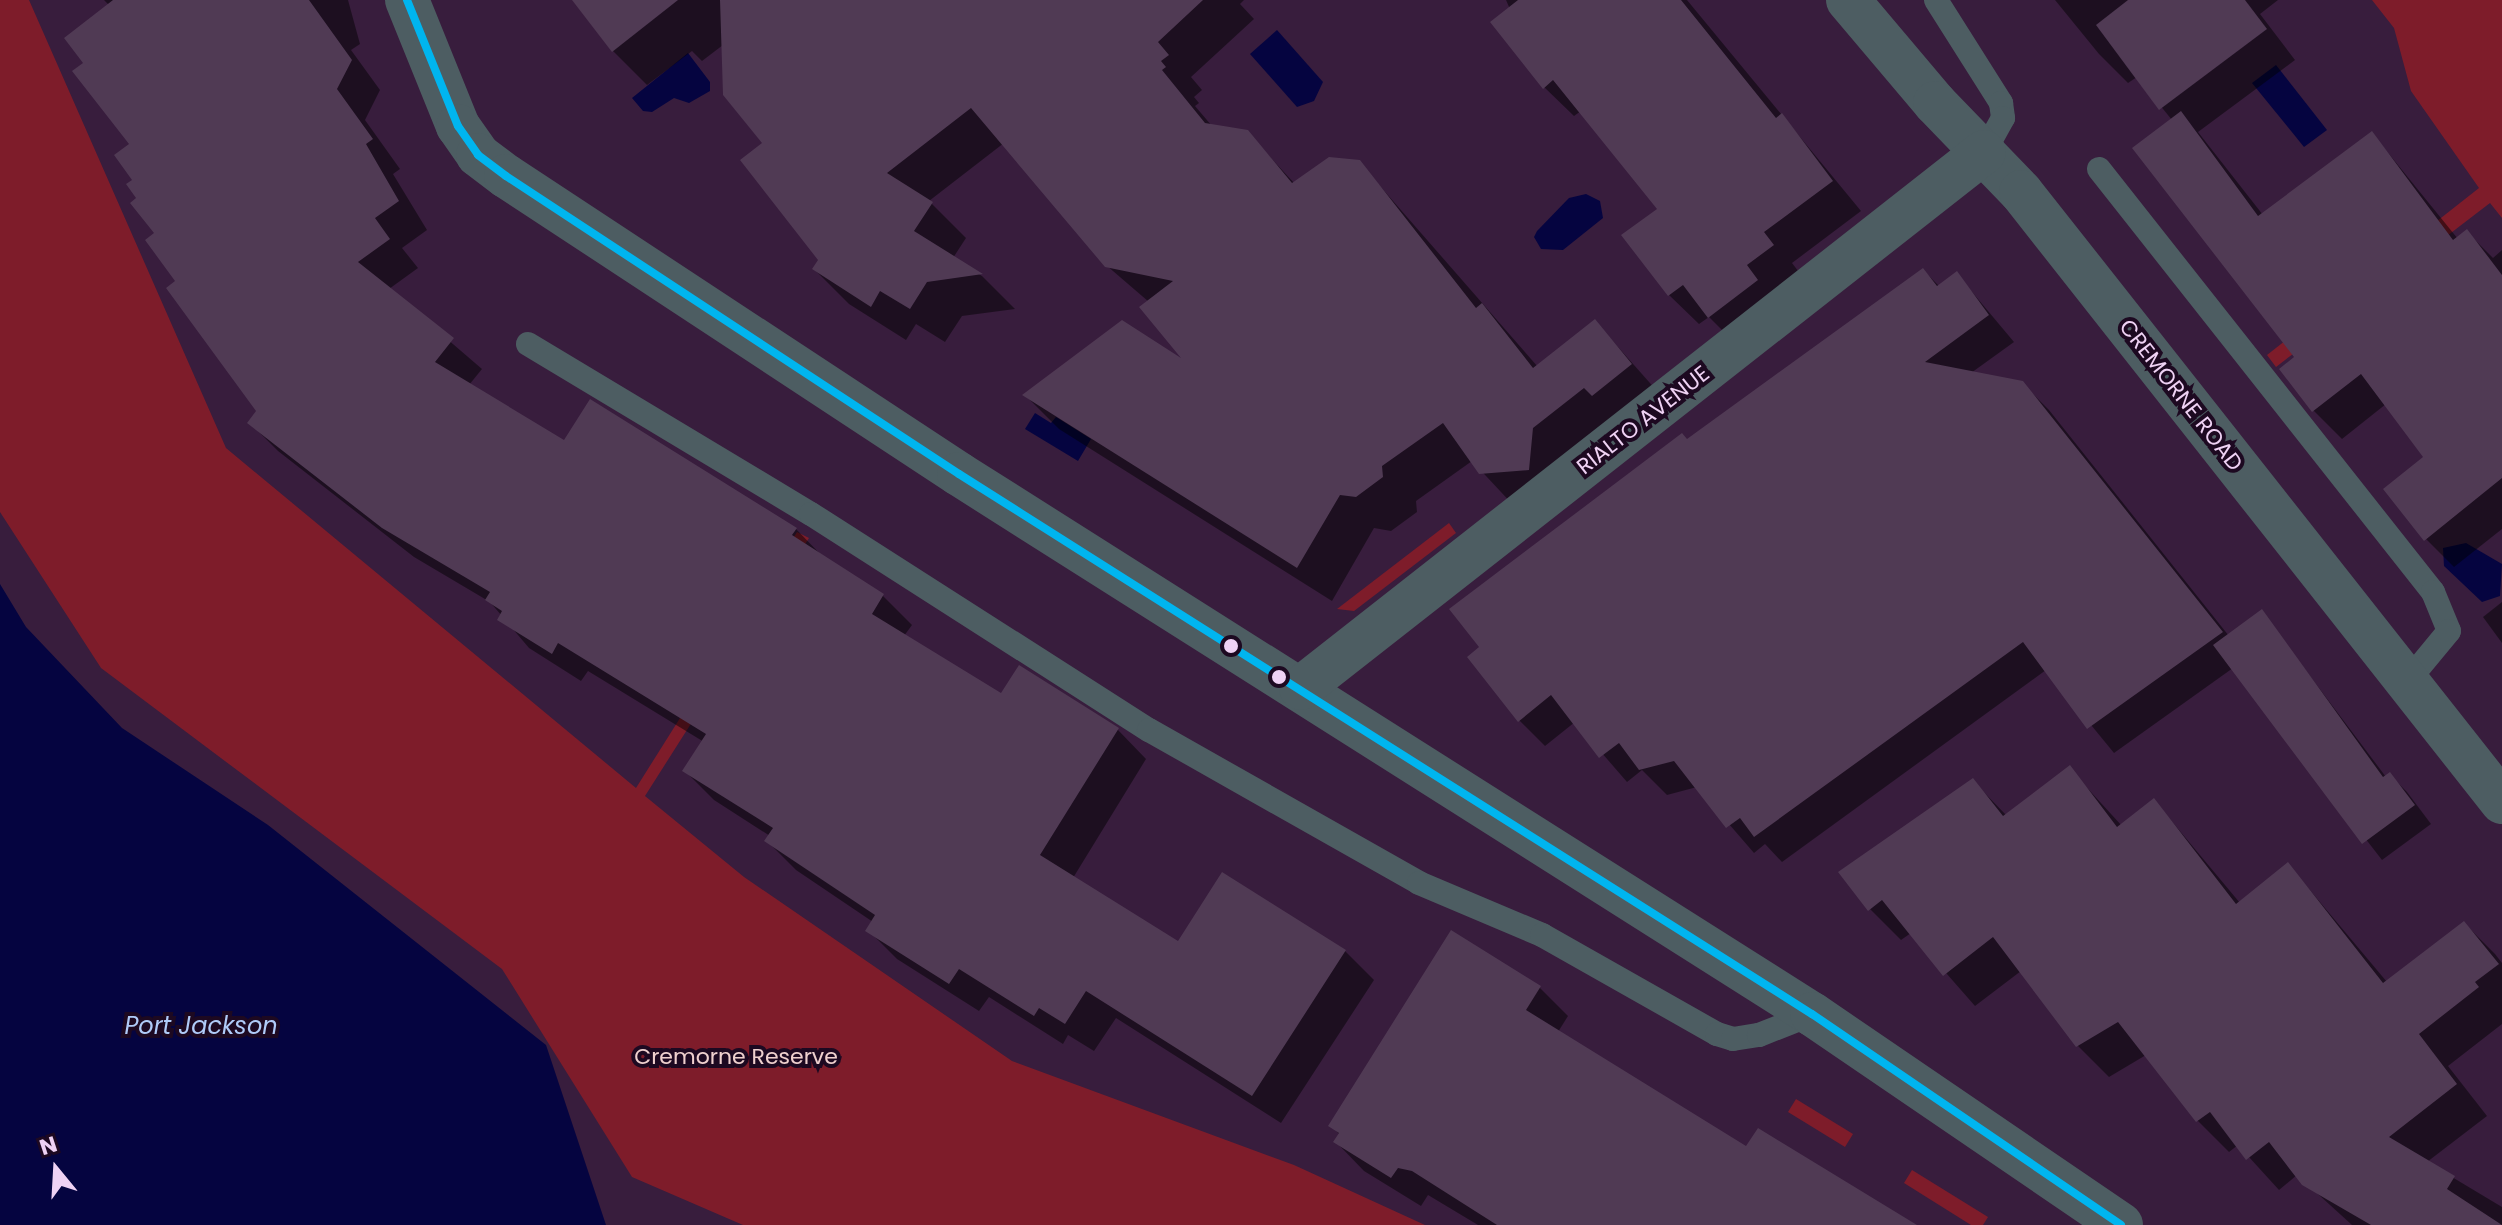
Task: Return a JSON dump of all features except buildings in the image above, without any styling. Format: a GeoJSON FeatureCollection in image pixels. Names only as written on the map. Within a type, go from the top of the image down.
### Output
{"type":"FeatureCollection","features":[{"type":"Feature","properties":{"kind":"street"},"geometry":{"type":"LineString","coordinates":[[407,0],[444,101],[478,155],[959,474],[1812,1014],[2121,1225]]}},
{"type":"Feature","properties":{"kind":"street","name":"CREMORNE ROAD"},"geometry":{"type":"LineString","coordinates":[[1848,0],[2021,192],[2502,802]]}},
{"type":"Feature","properties":{"kind":"street","name":"RIALTO AVENUE"},"geometry":{"type":"LineString","coordinates":[[1301,688],[1984,152]]}},
{"type":"Feature","properties":{"kind":"lane"},"geometry":{"type":"LineString","coordinates":[[1936,0],[2001,103],[2003,118],[1984,152]]}},
{"type":"Feature","properties":{"kind":"lane"},"geometry":{"type":"LineString","coordinates":[[2099,169],[2433,592],[2449,631],[2407,682]]}},
{"type":"Feature","properties":{"kind":"lane"},"geometry":{"type":"LineString","coordinates":[[528,344],[811,514],[1149,730],[1419,883],[1542,935],[1717,1034],[1733,1039],[1759,1035],[1812,1014]]}},
{"type":"Feature","properties":{"kind":"green space","name":"Cremorne Reserve"},"geometry":{"type":"Polygon","coordinates":[[[0,0],[29,0],[226,448],[636,788],[797,532],[809,538],[645,796],[744,877],[1012,1061],[1294,1165],[1425,1225],[743,1225],[632,1177],[502,969],[101,668],[0,512],[0,0]]]}},
{"type":"Feature","properties":{"kind":"green space"},"geometry":{"type":"Polygon","coordinates":[[[2372,0],[2502,0],[2502,218],[2490,203],[2276,367],[2267,355],[2479,188],[2411,91],[2394,28],[2372,0]]]}},
{"type":"Feature","properties":{"kind":"green space"},"geometry":{"type":"Polygon","coordinates":[[[1449,523],[1456,533],[1354,611],[1337,609],[1449,523]]]}},
{"type":"Feature","properties":{"kind":"green space"},"geometry":{"type":"Polygon","coordinates":[[[1796,1099],[1853,1134],[1845,1147],[1788,1112],[1796,1099]]]}},
{"type":"Feature","properties":{"kind":"green space"},"geometry":{"type":"Polygon","coordinates":[[[1912,1170],[1988,1217],[1983,1225],[1971,1225],[1904,1183],[1912,1170]]]}},
{"type":"Feature","properties":{"kind":"water"},"geometry":{"type":"Polygon","coordinates":[[[1277,30],[1323,82],[1314,101],[1297,107],[1250,54],[1277,30]]]}},
{"type":"Feature","properties":{"kind":"water"},"geometry":{"type":"Polygon","coordinates":[[[688,53],[710,82],[710,91],[689,103],[674,98],[652,112],[643,111],[632,98],[688,53]]]}},
{"type":"Feature","properties":{"kind":"water"},"geometry":{"type":"Polygon","coordinates":[[[2276,65],[2327,130],[2304,147],[2252,83],[2276,65]]]}},
{"type":"Feature","properties":{"kind":"water"},"geometry":{"type":"Polygon","coordinates":[[[1586,194],[1600,201],[1603,218],[1563,250],[1541,249],[1534,237],[1537,231],[1569,198],[1586,194]]]}},
{"type":"Feature","properties":{"kind":"water"},"geometry":{"type":"Polygon","coordinates":[[[1035,413],[1051,423],[1056,417],[1091,439],[1078,461],[1025,429],[1035,413]]]}},
{"type":"Feature","properties":{"kind":"water"},"geometry":{"type":"Polygon","coordinates":[[[2466,543],[2502,564],[2500,596],[2482,602],[2444,566],[2443,548],[2466,543]]]}},
{"type":"Feature","properties":{"kind":"water","name":"Port Jackson"},"geometry":{"type":"Polygon","coordinates":[[[0,584],[26,627],[122,728],[268,825],[546,1045],[606,1225],[0,1225],[0,584]]]}},
{"type":"Feature","properties":{"kind":"transit line"},"geometry":{"type":"LineString","coordinates":[[407,0],[458,126],[478,155],[506,176],[959,474],[1812,1014],[2121,1225]]}}]}
